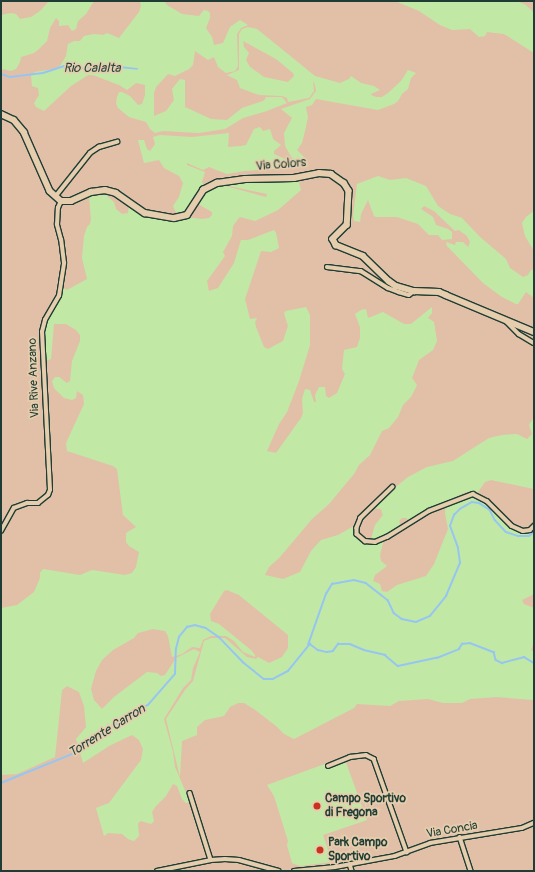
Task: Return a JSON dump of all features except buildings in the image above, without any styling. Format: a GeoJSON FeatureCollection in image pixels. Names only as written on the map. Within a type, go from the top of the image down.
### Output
{"type":"FeatureCollection","features":[{"type":"Feature","properties":{"kind":"street"},"geometry":{"type":"LineString","coordinates":[[1,114],[14,120],[24,132],[44,178],[55,197],[61,201]]}},
{"type":"Feature","properties":{"kind":"street"},"geometry":{"type":"LineString","coordinates":[[55,197],[90,153],[99,147],[117,142]]}},
{"type":"Feature","properties":{"kind":"street","name":"Via Colors"},"geometry":{"type":"LineString","coordinates":[[61,201],[71,201],[91,192],[105,190],[116,193],[145,213],[174,218],[187,215],[203,190],[217,183],[245,179],[294,178],[319,173],[331,174],[344,183],[349,191],[347,224],[333,239],[333,243],[363,256],[389,281],[414,291],[439,292],[534,332]]}},
{"type":"Feature","properties":{"kind":"street","name":"Via Rive Anzano"},"geometry":{"type":"LineString","coordinates":[[1,531],[14,508],[27,503],[38,503],[48,495],[50,490],[42,332],[45,320],[59,296],[64,263],[57,224],[58,208],[61,201]]}},
{"type":"Feature","properties":{"kind":"street"},"geometry":{"type":"LineString","coordinates":[[327,267],[361,271],[388,288],[409,295],[414,291]]}},
{"type":"Feature","properties":{"kind":"street"},"geometry":{"type":"LineString","coordinates":[[507,321],[512,328],[534,343]]}},
{"type":"Feature","properties":{"kind":"street"},"geometry":{"type":"LineString","coordinates":[[393,487],[361,518],[357,528],[357,534],[365,541],[374,542],[387,537],[429,511],[473,494],[487,501],[512,526],[523,531],[530,530],[534,526]]}},
{"type":"Feature","properties":{"kind":"street"},"geometry":{"type":"LineString","coordinates":[[328,766],[350,757],[366,755],[374,758],[407,852]]}},
{"type":"Feature","properties":{"kind":"street"},"geometry":{"type":"LineString","coordinates":[[190,793],[213,859]]}},
{"type":"Feature","properties":{"kind":"street","name":"Via Concia"},"geometry":{"type":"LineString","coordinates":[[294,871],[335,869],[350,864],[407,852],[430,843],[522,828],[534,823]]}},
{"type":"Feature","properties":{"kind":"street"},"geometry":{"type":"LineString","coordinates":[[460,837],[471,871]]}},
{"type":"Feature","properties":{"kind":"street"},"geometry":{"type":"LineString","coordinates":[[157,871],[213,859],[239,860],[279,871]]}},
{"type":"Feature","properties":{"kind":"street"},"geometry":{"type":"LineString","coordinates":[[350,864],[352,871]]}},
{"type":"Feature","properties":{"kind":"green space"},"geometry":{"type":"Polygon","coordinates":[[[49,1],[94,1],[86,14],[78,21],[76,29],[72,31],[68,25],[59,26],[59,21],[56,18],[50,28],[47,41],[39,49],[34,53],[21,57],[16,69],[11,71],[3,69],[1,72],[1,15],[11,13],[16,14],[20,19],[31,17],[40,11],[49,1]]]}},
{"type":"Feature","properties":{"kind":"green space"},"geometry":{"type":"Polygon","coordinates":[[[140,1],[164,1],[167,5],[182,14],[199,16],[204,10],[208,11],[210,13],[210,18],[206,28],[212,37],[214,45],[223,43],[230,27],[240,20],[248,25],[241,28],[237,34],[238,66],[235,71],[226,73],[218,67],[214,57],[208,60],[195,51],[193,65],[189,69],[175,76],[168,74],[156,87],[154,93],[154,116],[166,111],[174,100],[172,89],[180,79],[185,80],[185,107],[211,119],[227,120],[242,108],[263,101],[266,98],[265,97],[282,97],[287,103],[243,118],[225,129],[199,133],[163,131],[155,133],[150,129],[146,122],[129,117],[118,108],[116,103],[119,92],[122,92],[130,96],[138,105],[142,104],[145,95],[145,85],[136,83],[127,90],[119,85],[93,75],[88,75],[71,86],[44,111],[36,107],[34,103],[39,95],[38,88],[32,86],[31,76],[35,72],[53,69],[60,66],[66,56],[68,44],[74,41],[80,41],[84,36],[94,34],[103,35],[107,33],[119,38],[139,12],[141,6],[140,1]]]}},
{"type":"Feature","properties":{"kind":"green space"},"geometry":{"type":"Polygon","coordinates":[[[395,1],[517,1],[526,5],[534,13],[534,53],[504,34],[487,32],[485,36],[479,37],[470,29],[452,30],[440,25],[419,11],[395,1]]]}},
{"type":"Feature","properties":{"kind":"green space"},"geometry":{"type":"Polygon","coordinates":[[[248,27],[257,29],[315,76],[340,83],[349,79],[351,76],[361,83],[374,86],[380,90],[371,94],[376,97],[382,97],[388,93],[401,81],[408,70],[416,73],[411,78],[408,89],[402,94],[398,101],[378,110],[316,99],[312,105],[306,107],[308,117],[306,127],[302,143],[297,150],[305,158],[301,164],[292,158],[285,146],[284,133],[292,118],[281,109],[310,99],[316,91],[315,85],[313,81],[314,91],[309,98],[288,102],[287,98],[282,96],[259,95],[240,88],[237,80],[227,75],[239,70],[239,34],[242,29],[248,27]],[[243,41],[244,47],[249,53],[246,60],[250,67],[264,77],[288,82],[294,76],[293,73],[276,59],[243,41]]]}},
{"type":"Feature","properties":{"kind":"green space"},"geometry":{"type":"Polygon","coordinates":[[[260,127],[263,131],[270,129],[273,139],[281,145],[274,151],[274,154],[285,159],[288,168],[244,171],[227,174],[209,167],[203,170],[187,163],[187,165],[205,172],[202,182],[204,186],[187,213],[181,214],[175,211],[173,206],[179,197],[183,183],[179,176],[164,168],[159,160],[144,163],[138,140],[144,140],[147,149],[150,151],[155,144],[153,137],[160,135],[192,137],[229,133],[228,147],[241,146],[246,145],[254,129],[260,127]]]}},
{"type":"Feature","properties":{"kind":"green space"},"geometry":{"type":"Polygon","coordinates":[[[378,176],[390,180],[406,178],[426,186],[438,206],[450,214],[462,218],[480,237],[506,259],[510,268],[523,277],[528,275],[531,270],[534,270],[534,298],[526,292],[518,304],[516,304],[502,297],[483,283],[447,246],[446,242],[455,245],[456,242],[463,242],[468,247],[470,242],[467,236],[459,230],[455,231],[434,211],[424,206],[421,209],[433,217],[436,225],[452,232],[452,239],[442,240],[438,235],[429,235],[418,224],[397,217],[376,217],[374,216],[368,200],[361,214],[360,222],[354,221],[353,216],[357,184],[378,176]]]}},
{"type":"Feature","properties":{"kind":"green space"},"geometry":{"type":"Polygon","coordinates":[[[298,179],[301,190],[278,210],[255,221],[240,217],[238,219],[233,226],[232,236],[223,252],[225,256],[207,281],[209,291],[218,288],[234,263],[241,240],[248,240],[274,230],[279,248],[271,252],[261,251],[245,299],[250,319],[257,318],[255,322],[256,327],[264,347],[268,349],[283,341],[288,326],[284,313],[286,311],[306,307],[310,315],[310,345],[299,381],[287,412],[279,424],[267,451],[276,453],[301,418],[303,413],[302,399],[305,389],[310,390],[314,402],[316,402],[315,395],[319,387],[325,387],[326,396],[329,398],[337,393],[345,374],[342,369],[344,350],[357,347],[360,338],[360,327],[355,314],[361,310],[366,309],[368,318],[383,312],[404,324],[411,324],[432,307],[432,313],[428,318],[434,322],[437,341],[433,350],[419,360],[412,378],[417,385],[411,397],[403,405],[398,417],[389,428],[382,431],[370,455],[359,465],[354,474],[329,504],[312,519],[280,557],[269,567],[265,575],[283,579],[300,572],[311,551],[321,540],[338,535],[354,526],[365,540],[371,541],[384,539],[380,555],[381,561],[387,566],[375,575],[373,581],[380,584],[382,591],[387,592],[397,585],[426,576],[434,564],[448,529],[445,513],[446,506],[464,494],[472,492],[478,493],[492,503],[512,524],[526,529],[534,526],[534,594],[522,600],[524,604],[534,608],[534,642],[531,650],[534,652],[534,700],[496,697],[470,699],[462,703],[443,703],[428,699],[399,701],[390,706],[357,704],[354,708],[294,739],[284,734],[254,709],[244,703],[238,703],[230,707],[224,716],[205,720],[197,727],[197,735],[182,741],[180,777],[166,719],[185,690],[193,681],[204,641],[211,638],[225,638],[247,657],[256,659],[258,657],[269,663],[282,657],[288,648],[288,635],[239,595],[227,590],[224,591],[210,614],[211,621],[219,624],[251,650],[255,657],[243,652],[234,641],[226,636],[211,636],[203,640],[200,648],[192,647],[182,654],[172,657],[168,636],[165,631],[153,629],[138,633],[134,638],[113,650],[102,660],[96,671],[91,689],[94,700],[102,709],[114,697],[147,672],[157,673],[161,676],[165,675],[176,658],[194,649],[200,652],[193,668],[191,680],[183,688],[164,719],[173,752],[175,767],[190,802],[186,803],[182,799],[177,786],[173,784],[166,796],[152,812],[154,821],[151,824],[141,821],[138,823],[139,836],[134,841],[128,839],[122,834],[108,833],[104,836],[96,808],[109,803],[141,760],[143,749],[139,740],[132,735],[109,746],[83,763],[76,739],[86,727],[84,706],[79,692],[67,686],[62,690],[55,757],[17,774],[1,775],[1,608],[17,605],[34,592],[40,578],[40,573],[43,569],[80,575],[92,570],[125,575],[132,573],[136,567],[139,552],[129,546],[126,542],[126,533],[136,527],[123,515],[117,469],[113,466],[67,451],[66,443],[84,404],[83,395],[77,391],[76,398],[72,400],[64,398],[54,388],[52,381],[55,377],[59,377],[67,383],[70,381],[72,361],[80,341],[80,335],[76,330],[66,324],[54,324],[51,359],[46,361],[45,333],[47,321],[59,301],[62,287],[67,290],[87,279],[82,258],[84,236],[91,219],[89,196],[106,195],[114,202],[116,209],[122,214],[128,213],[129,205],[138,211],[202,219],[209,218],[212,215],[212,212],[198,204],[203,193],[209,188],[222,185],[266,197],[267,194],[229,186],[228,184],[247,181],[298,179]]]}},
{"type":"Feature","properties":{"kind":"green space"},"geometry":{"type":"Polygon","coordinates":[[[534,211],[534,251],[525,236],[522,223],[526,217],[534,211]]]}},
{"type":"Feature","properties":{"kind":"green space"},"geometry":{"type":"Polygon","coordinates":[[[534,417],[534,489],[491,480],[485,482],[478,492],[471,491],[464,493],[425,511],[410,521],[406,518],[402,518],[399,521],[401,527],[388,535],[371,539],[375,525],[383,515],[381,509],[370,508],[408,477],[427,467],[453,461],[489,438],[517,434],[527,439],[532,434],[529,425],[534,417]]]}},
{"type":"Feature","properties":{"kind":"green space"},"geometry":{"type":"Polygon","coordinates":[[[344,757],[367,820],[323,835],[332,862],[300,866],[292,863],[287,845],[288,841],[274,796],[267,785],[344,757]]]}},
{"type":"Feature","properties":{"kind":"waterway","name":"Rio Calalta"},"geometry":{"type":"LineString","coordinates":[[1,74],[10,77],[43,73],[64,66],[84,68],[110,66],[137,69]]}},
{"type":"Feature","properties":{"kind":"waterway"},"geometry":{"type":"LineString","coordinates":[[308,645],[326,594],[332,584],[354,580],[366,583],[388,600],[394,613],[402,619],[416,622],[430,616],[446,596],[460,563],[458,548],[450,526],[454,515],[460,509],[472,502],[479,503],[490,510],[495,520],[506,532],[518,536],[529,536],[534,532]]}},
{"type":"Feature","properties":{"kind":"waterway","name":"Torrente Carron"},"geometry":{"type":"LineString","coordinates":[[1,783],[75,753],[126,717],[148,705],[175,674],[176,649],[179,637],[187,627],[195,625],[206,628],[219,637],[243,662],[264,679],[273,679],[288,671],[310,644],[318,650],[327,652],[333,651],[338,644],[350,644],[364,650],[385,655],[398,666],[437,658],[459,649],[462,644],[470,643],[494,652],[496,660],[502,663],[524,657],[534,663]]}},
{"type":"Feature","properties":{"kind":"place","name":"Campo Sportivo di Fregona"},"geometry":{"type":"Point","coordinates":[317,806]}},
{"type":"Feature","properties":{"kind":"place","name":"Park Campo Sportivo"},"geometry":{"type":"Point","coordinates":[320,850]}}]}
